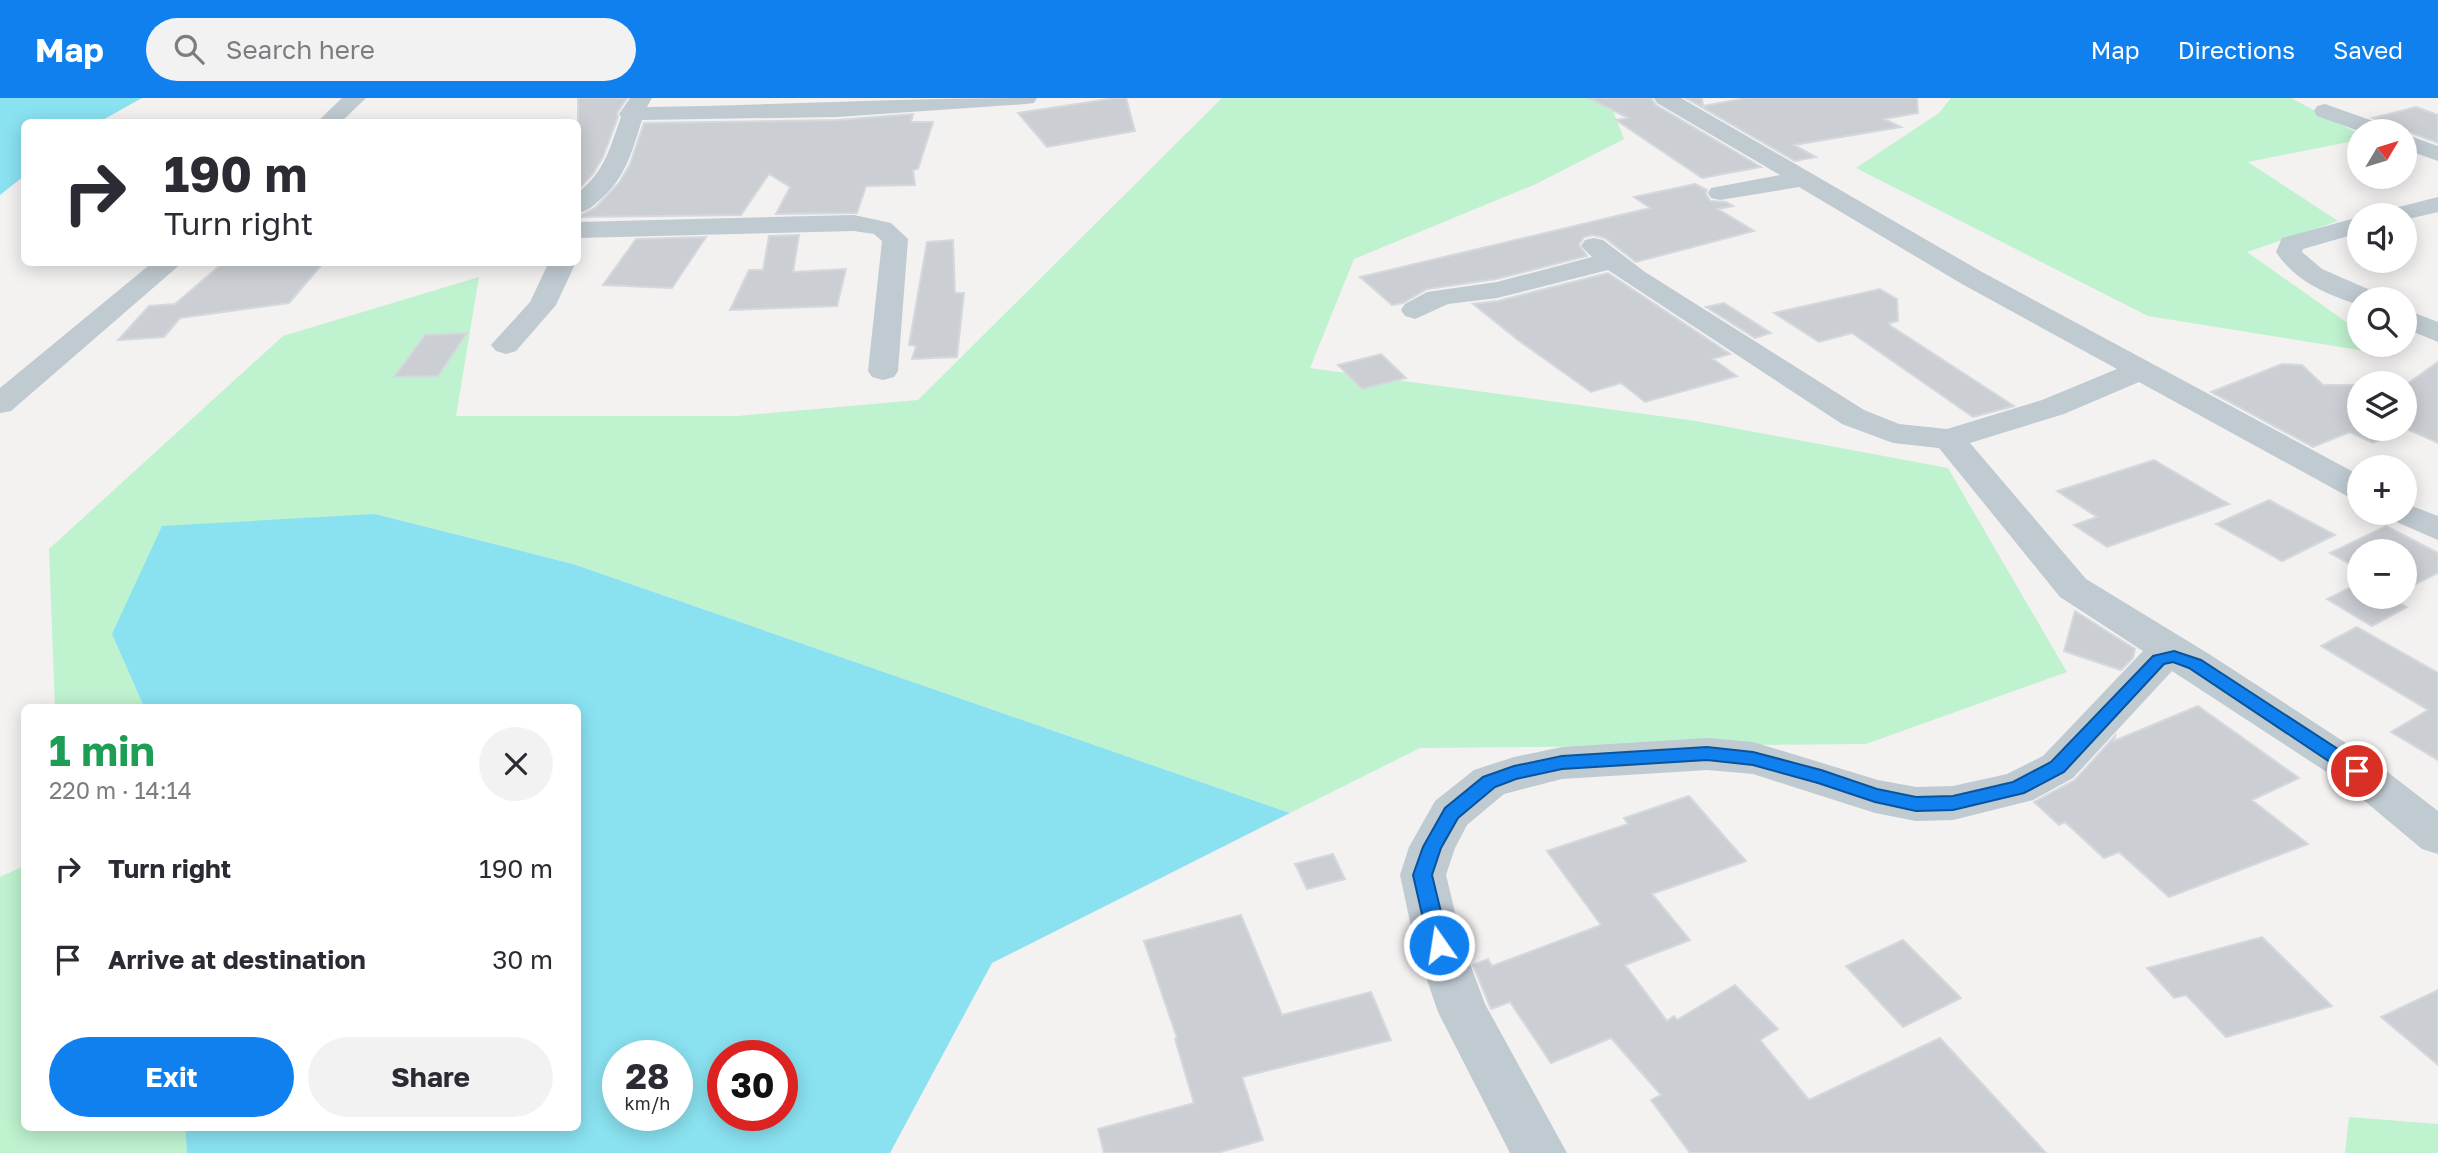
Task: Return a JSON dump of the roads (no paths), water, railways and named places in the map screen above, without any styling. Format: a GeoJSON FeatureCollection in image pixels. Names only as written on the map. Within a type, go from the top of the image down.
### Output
{"type":"FeatureCollection","features":[{"type":"Feature","properties":{"kind":"street"},"geometry":{"type":"LineString","coordinates":[[331,119],[355,98]]}},
{"type":"Feature","properties":{"kind":"street"},"geometry":{"type":"LineString","coordinates":[[581,203],[613,172],[635,106],[837,110],[1026,98]]}},
{"type":"Feature","properties":{"kind":"street"},"geometry":{"type":"LineString","coordinates":[[1665,98],[1801,179],[2138,371],[2347,483]]}},
{"type":"Feature","properties":{"kind":"street"},"geometry":{"type":"LineString","coordinates":[[2325,111],[2347,119]]}},
{"type":"Feature","properties":{"kind":"street"},"geometry":{"type":"LineString","coordinates":[[2417,146],[2438,154]]}},
{"type":"Feature","properties":{"kind":"street"},"geometry":{"type":"LineString","coordinates":[[1720,193],[1801,179]]}},
{"type":"Feature","properties":{"kind":"street"},"geometry":{"type":"LineString","coordinates":[[2417,210],[2437,205]]}},
{"type":"Feature","properties":{"kind":"street"},"geometry":{"type":"LineString","coordinates":[[581,230],[854,223],[882,228],[895,239],[883,372]]}},
{"type":"Feature","properties":{"kind":"street"},"geometry":{"type":"LineString","coordinates":[[2347,228],[2291,244],[2289,252],[2294,261],[2312,274],[2347,290]]}},
{"type":"Feature","properties":{"kind":"street"},"geometry":{"type":"LineString","coordinates":[[1415,310],[1429,300],[1448,293],[1491,292],[1529,283],[1603,253],[1853,417],[1893,433],[1949,439],[2053,407],[2138,371]]}},
{"type":"Feature","properties":{"kind":"street"},"geometry":{"type":"LineString","coordinates":[[0,404],[165,266]]}},
{"type":"Feature","properties":{"kind":"street"},"geometry":{"type":"LineString","coordinates":[[506,345],[542,305],[561,266]]}},
{"type":"Feature","properties":{"kind":"street"},"geometry":{"type":"LineString","coordinates":[[2417,323],[2438,332]]}},
{"type":"Feature","properties":{"kind":"street"},"geometry":{"type":"LineString","coordinates":[[1949,439],[2073,588],[2195,664],[2357,771],[2438,835]]}},
{"type":"Feature","properties":{"kind":"street"},"geometry":{"type":"LineString","coordinates":[[2417,519],[2437,527]]}},
{"type":"Feature","properties":{"kind":"street"},"geometry":{"type":"LineString","coordinates":[[1539,1153],[1463,1012],[1439,945],[1423,875],[1432,847],[1451,813],[1489,782],[1514,773],[1562,763],[1707,754],[1753,758],[1875,796],[1916,804],[1953,803],[2018,788],[2058,767],[2158,660],[2174,657],[2195,664]]}},
{"type":"Feature","properties":{"kind":"water"},"geometry":{"type":"Polygon","coordinates":[[[0,98],[142,98],[104,119],[21,119],[21,178],[0,195],[0,98]]]}},
{"type":"Feature","properties":{"kind":"water"},"geometry":{"type":"Polygon","coordinates":[[[375,514],[573,564],[1290,813],[992,963],[890,1153],[187,1153],[185,1131],[581,1131],[581,704],[143,704],[112,634],[162,526],[375,514]]]}}]}
